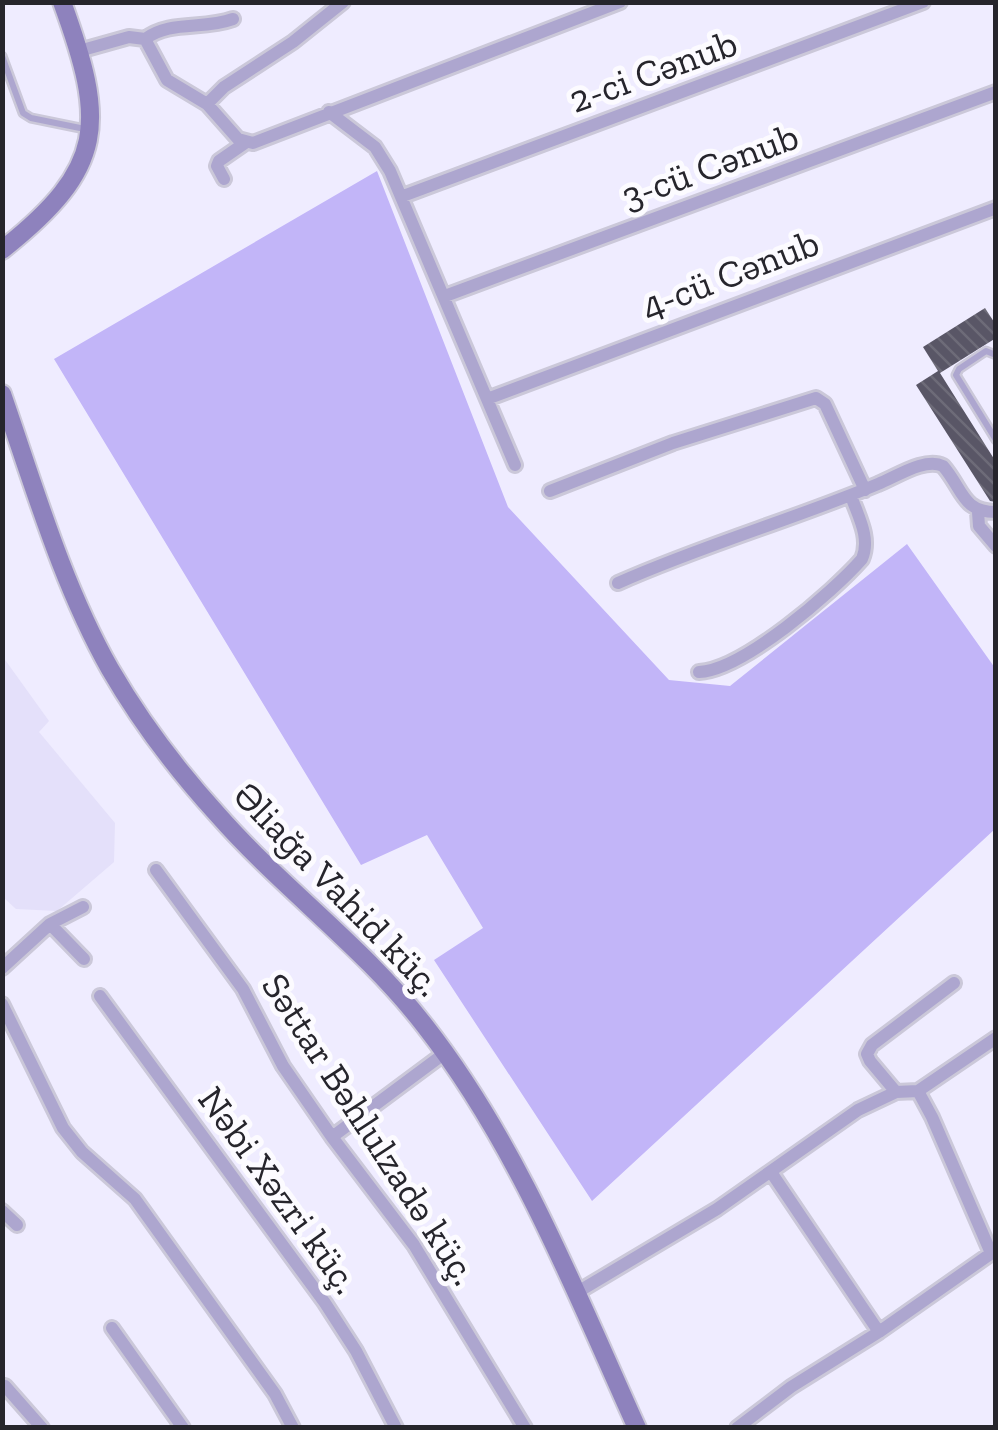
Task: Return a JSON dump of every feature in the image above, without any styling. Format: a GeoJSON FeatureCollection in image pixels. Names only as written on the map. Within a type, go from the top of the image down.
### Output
{"type":"FeatureCollection","features":[{"type":"Feature","properties":{"kind":"street"},"geometry":{"type":"LineString","coordinates":[[2,250],[66,191],[80,167],[91,130],[89,87],[62,2]]}},
{"type":"Feature","properties":{"kind":"street"},"geometry":{"type":"LineString","coordinates":[[207,104],[224,87],[293,42],[343,2]]}},
{"type":"Feature","properties":{"kind":"street"},"geometry":{"type":"LineString","coordinates":[[145,39],[167,80],[207,104],[238,139],[254,143],[620,2]]}},
{"type":"Feature","properties":{"kind":"street","name":"2-ci Cənub"},"geometry":{"type":"LineString","coordinates":[[403,196],[923,2]]}},
{"type":"Feature","properties":{"kind":"street"},"geometry":{"type":"LineString","coordinates":[[79,51],[128,37],[145,39],[165,27],[201,27],[232,19]]}},
{"type":"Feature","properties":{"kind":"street","name":"3-cü Cənub"},"geometry":{"type":"LineString","coordinates":[[445,296],[996,92]]}},
{"type":"Feature","properties":{"kind":"street"},"geometry":{"type":"LineString","coordinates":[[329,112],[375,147],[403,196],[515,465]]}},
{"type":"Feature","properties":{"kind":"street"},"geometry":{"type":"LineString","coordinates":[[224,179],[218,169],[219,161],[245,143]]}},
{"type":"Feature","properties":{"kind":"street","name":"4-cü Cənub"},"geometry":{"type":"LineString","coordinates":[[487,399],[996,208]]}},
{"type":"Feature","properties":{"kind":"street","name":"Əliağa Vahid küç."},"geometry":{"type":"LineString","coordinates":[[2,394],[61,557],[108,664],[130,702],[218,815],[270,871],[399,994],[445,1053],[514,1166],[637,1428]]}},
{"type":"Feature","properties":{"kind":"street"},"geometry":{"type":"LineString","coordinates":[[550,491],[672,443],[816,398],[825,404],[865,490]]}},
{"type":"Feature","properties":{"kind":"street"},"geometry":{"type":"LineString","coordinates":[[618,584],[673,558],[937,462],[978,512],[979,526],[996,546]]}},
{"type":"Feature","properties":{"kind":"street"},"geometry":{"type":"LineString","coordinates":[[699,672],[715,671],[756,647],[786,626],[862,559],[866,537],[851,496]]}},
{"type":"Feature","properties":{"kind":"street"},"geometry":{"type":"LineString","coordinates":[[978,512],[996,512]]}},
{"type":"Feature","properties":{"kind":"street","name":"Səttar Bəhlulzadə küç."},"geometry":{"type":"LineString","coordinates":[[156,870],[243,990],[274,1050],[332,1137],[414,1245],[525,1428]]}},
{"type":"Feature","properties":{"kind":"street"},"geometry":{"type":"LineString","coordinates":[[2,968],[50,924],[83,907]]}},
{"type":"Feature","properties":{"kind":"street"},"geometry":{"type":"LineString","coordinates":[[50,924],[84,959]]}},
{"type":"Feature","properties":{"kind":"street"},"geometry":{"type":"LineString","coordinates":[[896,1092],[867,1054],[872,1045],[954,983]]}},
{"type":"Feature","properties":{"kind":"street","name":"Nəbi Xəzri küç."},"geometry":{"type":"LineString","coordinates":[[100,996],[325,1304],[356,1351],[396,1428]]}},
{"type":"Feature","properties":{"kind":"street"},"geometry":{"type":"LineString","coordinates":[[2,1004],[62,1128],[82,1152],[135,1199],[266,1380],[293,1428]]}},
{"type":"Feature","properties":{"kind":"street"},"geometry":{"type":"LineString","coordinates":[[576,1293],[717,1209],[858,1110],[896,1092],[918,1090],[996,1038]]}},
{"type":"Feature","properties":{"kind":"street"},"geometry":{"type":"LineString","coordinates":[[332,1137],[445,1053]]}},
{"type":"Feature","properties":{"kind":"street"},"geometry":{"type":"LineString","coordinates":[[737,1428],[791,1387],[880,1332],[993,1252],[918,1090]]}},
{"type":"Feature","properties":{"kind":"street"},"geometry":{"type":"LineString","coordinates":[[770,1172],[880,1332]]}},
{"type":"Feature","properties":{"kind":"street"},"geometry":{"type":"LineString","coordinates":[[2,1210],[17,1225]]}},
{"type":"Feature","properties":{"kind":"street"},"geometry":{"type":"LineString","coordinates":[[112,1328],[183,1428]]}},
{"type":"Feature","properties":{"kind":"street"},"geometry":{"type":"LineString","coordinates":[[5,1386],[42,1428]]}},
{"type":"Feature","properties":{"kind":"lane"},"geometry":{"type":"LineString","coordinates":[[2,56],[24,113],[31,118],[91,130]]}},
{"type":"Feature","properties":{"kind":"lane"},"geometry":{"type":"LineString","coordinates":[[996,355],[986,352],[956,375],[996,440]]}},
{"type":"Feature","properties":{"kind":"shaded area"},"geometry":{"type":"Polygon","coordinates":[[[377,171],[508,507],[669,680],[730,686],[907,544],[995,668],[995,829],[592,1201],[434,960],[483,928],[427,835],[361,865],[54,359],[377,171]]]}},
{"type":"Feature","properties":{"kind":"shaded area"},"geometry":{"type":"Polygon","coordinates":[[[3,657],[49,721],[39,732],[115,823],[114,862],[57,911],[16,909],[3,897],[3,657]]]}},
{"type":"Feature","properties":{"kind":"building"},"geometry":{"type":"Polygon","coordinates":[[[985,308],[996,325],[996,338],[940,373],[996,462],[996,502],[990,501],[916,385],[938,371],[923,347],[985,308]]]}}]}
